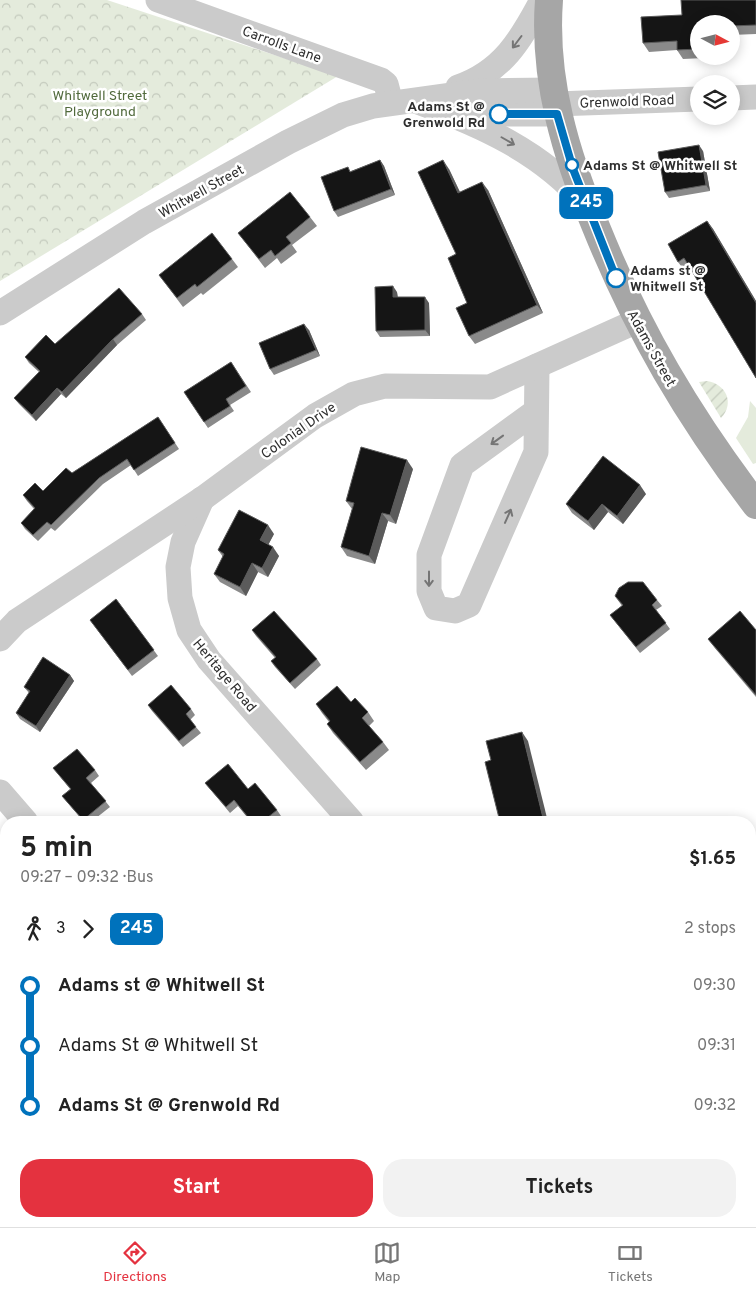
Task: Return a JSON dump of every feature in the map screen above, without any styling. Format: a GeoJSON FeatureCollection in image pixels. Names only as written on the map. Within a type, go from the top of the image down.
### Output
{"type":"FeatureCollection","features":[{"type":"Feature","properties":{"kind":"main road","name":"Adams Street"},"geometry":{"type":"LineString","coordinates":[[549,0],[548,37],[555,103],[568,154],[618,281],[637,321],[693,418],[756,504]]}},
{"type":"Feature","properties":{"kind":"street","name":"Carrolls Lane"},"geometry":{"type":"LineString","coordinates":[[158,0],[381,80],[403,102]]}},
{"type":"Feature","properties":{"kind":"street"},"geometry":{"type":"LineString","coordinates":[[403,102],[476,81],[493,69],[516,45],[542,0]]}},
{"type":"Feature","properties":{"kind":"street"},"geometry":{"type":"LineString","coordinates":[[740,98],[756,97]]}},
{"type":"Feature","properties":{"kind":"street","name":"Grenwold Road"},"geometry":{"type":"LineString","coordinates":[[555,103],[690,99]]}},
{"type":"Feature","properties":{"kind":"street"},"geometry":{"type":"LineString","coordinates":[[403,102],[481,126],[519,147],[574,190],[587,205]]}},
{"type":"Feature","properties":{"kind":"street","name":"Whitwell Street"},"geometry":{"type":"LineString","coordinates":[[0,313],[144,222],[288,142],[343,115],[364,108],[403,102],[483,114],[555,103]]}},
{"type":"Feature","properties":{"kind":"street","name":"Colonial Drive"},"geometry":{"type":"LineString","coordinates":[[0,639],[17,621],[202,499],[315,416],[354,394],[385,386],[490,387],[637,321]]}},
{"type":"Feature","properties":{"kind":"street"},"geometry":{"type":"LineString","coordinates":[[536,411],[462,465],[429,555],[429,591],[436,608],[455,611],[469,605],[536,452],[537,366]]}},
{"type":"Feature","properties":{"kind":"street","name":"Heritage Road"},"geometry":{"type":"LineString","coordinates":[[202,499],[183,542],[178,567],[180,598],[189,630],[209,660],[347,816]]}},
{"type":"Feature","properties":{"kind":"street"},"geometry":{"type":"LineString","coordinates":[[0,792],[21,816]]}},
{"type":"Feature","properties":{"kind":"green space","name":"Whitwell Street Playground"},"geometry":{"type":"Polygon","coordinates":[[[0,0],[107,0],[338,76],[0,281],[0,0]]]}},
{"type":"Feature","properties":{"kind":"green space"},"geometry":{"type":"Polygon","coordinates":[[[707,381],[719,386],[728,400],[725,412],[721,418],[699,382],[707,381]]]}},
{"type":"Feature","properties":{"kind":"green space"},"geometry":{"type":"Polygon","coordinates":[[[750,401],[756,408],[756,463],[753,464],[736,438],[748,417],[750,401]]]}},
{"type":"Feature","properties":{"kind":"building"},"geometry":{"type":"Polygon","coordinates":[[[681,0],[756,0],[756,25],[740,26],[740,15],[690,15],[690,49],[677,50],[677,41],[643,43],[641,17],[682,15],[681,0]]]}},
{"type":"Feature","properties":{"kind":"building"},"geometry":{"type":"Polygon","coordinates":[[[699,145],[706,185],[665,192],[658,152],[699,145]]]}},
{"type":"Feature","properties":{"kind":"building"},"geometry":{"type":"Polygon","coordinates":[[[380,160],[391,189],[334,211],[321,177],[348,167],[350,172],[380,160]]]}},
{"type":"Feature","properties":{"kind":"building"},"geometry":{"type":"Polygon","coordinates":[[[443,160],[458,193],[482,182],[537,305],[469,336],[456,308],[467,303],[448,258],[456,254],[418,172],[443,160]]]}},
{"type":"Feature","properties":{"kind":"building"},"geometry":{"type":"Polygon","coordinates":[[[290,192],[310,217],[286,237],[291,243],[275,256],[271,250],[259,259],[238,233],[290,192]]]}},
{"type":"Feature","properties":{"kind":"building"},"geometry":{"type":"Polygon","coordinates":[[[707,221],[756,303],[756,378],[684,258],[678,262],[668,244],[707,221]]]}},
{"type":"Feature","properties":{"kind":"building"},"geometry":{"type":"Polygon","coordinates":[[[212,233],[232,259],[197,287],[195,284],[177,298],[159,275],[212,233]]]}},
{"type":"Feature","properties":{"kind":"building"},"geometry":{"type":"Polygon","coordinates":[[[393,286],[393,297],[425,297],[425,330],[376,331],[375,287],[393,286]]]}},
{"type":"Feature","properties":{"kind":"building"},"geometry":{"type":"Polygon","coordinates":[[[119,288],[142,314],[113,339],[62,392],[57,388],[32,415],[14,398],[40,371],[25,357],[46,335],[55,344],[119,288]]]}},
{"type":"Feature","properties":{"kind":"building"},"geometry":{"type":"Polygon","coordinates":[[[304,324],[316,350],[270,369],[259,343],[304,324]]]}},
{"type":"Feature","properties":{"kind":"building"},"geometry":{"type":"Polygon","coordinates":[[[231,362],[246,386],[226,399],[230,406],[204,422],[184,392],[231,362]]]}},
{"type":"Feature","properties":{"kind":"building"},"geometry":{"type":"Polygon","coordinates":[[[158,417],[175,443],[134,470],[127,459],[99,478],[51,525],[47,522],[33,535],[21,523],[35,508],[23,495],[35,483],[43,491],[66,468],[72,473],[158,417]]]}},
{"type":"Feature","properties":{"kind":"building"},"geometry":{"type":"Polygon","coordinates":[[[361,447],[407,460],[390,515],[382,513],[369,556],[341,547],[354,503],[346,501],[361,447]]]}},
{"type":"Feature","properties":{"kind":"building"},"geometry":{"type":"Polygon","coordinates":[[[603,456],[640,485],[617,516],[602,504],[588,521],[566,504],[603,456]]]}},
{"type":"Feature","properties":{"kind":"building"},"geometry":{"type":"Polygon","coordinates":[[[239,510],[268,525],[260,540],[273,547],[262,568],[252,563],[240,587],[214,574],[224,554],[218,550],[239,510]]]}},
{"type":"Feature","properties":{"kind":"building"},"geometry":{"type":"Polygon","coordinates":[[[628,582],[643,582],[657,600],[652,605],[666,623],[636,647],[610,615],[623,605],[615,596],[619,588],[628,582]]]}},
{"type":"Feature","properties":{"kind":"building"},"geometry":{"type":"Polygon","coordinates":[[[116,599],[154,650],[128,670],[90,620],[116,599]]]}},
{"type":"Feature","properties":{"kind":"building"},"geometry":{"type":"Polygon","coordinates":[[[274,611],[317,659],[290,683],[271,661],[276,657],[252,630],[274,611]]]}},
{"type":"Feature","properties":{"kind":"building"},"geometry":{"type":"Polygon","coordinates":[[[740,611],[756,630],[756,695],[708,639],[740,611]]]}},
{"type":"Feature","properties":{"kind":"building"},"geometry":{"type":"Polygon","coordinates":[[[43,657],[70,675],[36,726],[16,713],[30,691],[24,687],[43,657]]]}},
{"type":"Feature","properties":{"kind":"building"},"geometry":{"type":"Polygon","coordinates":[[[171,685],[191,709],[186,714],[196,727],[179,741],[148,705],[171,685]]]}},
{"type":"Feature","properties":{"kind":"building"},"geometry":{"type":"Polygon","coordinates":[[[337,686],[351,702],[355,698],[368,712],[362,718],[383,742],[360,762],[327,724],[330,721],[316,704],[337,686]]]}},
{"type":"Feature","properties":{"kind":"building"},"geometry":{"type":"Polygon","coordinates":[[[522,732],[543,816],[498,816],[485,762],[491,760],[486,741],[522,732]]]}},
{"type":"Feature","properties":{"kind":"building"},"geometry":{"type":"Polygon","coordinates":[[[77,749],[95,770],[86,778],[106,801],[88,816],[80,816],[62,796],[71,789],[53,768],[77,749]]]}},
{"type":"Feature","properties":{"kind":"building"},"geometry":{"type":"Polygon","coordinates":[[[228,764],[248,789],[255,783],[277,810],[270,816],[247,816],[234,800],[226,807],[205,783],[228,764]]]}},
{"type":"Feature","properties":{"kind":"bus line","name":"245"},"geometry":{"type":"LineString","coordinates":[[499,114],[557,114],[573,169],[616,278]]}},
{"type":"Feature","properties":{"kind":"place","name":"Adams St @ Grenwold Rd"},"geometry":{"type":"Point","coordinates":[499,114]}},
{"type":"Feature","properties":{"kind":"place","name":"Adams St @ Whitwell St"},"geometry":{"type":"Point","coordinates":[572,165]}},
{"type":"Feature","properties":{"kind":"place","name":"Adams st @ Whitwell St"},"geometry":{"type":"Point","coordinates":[616,278]}}]}
